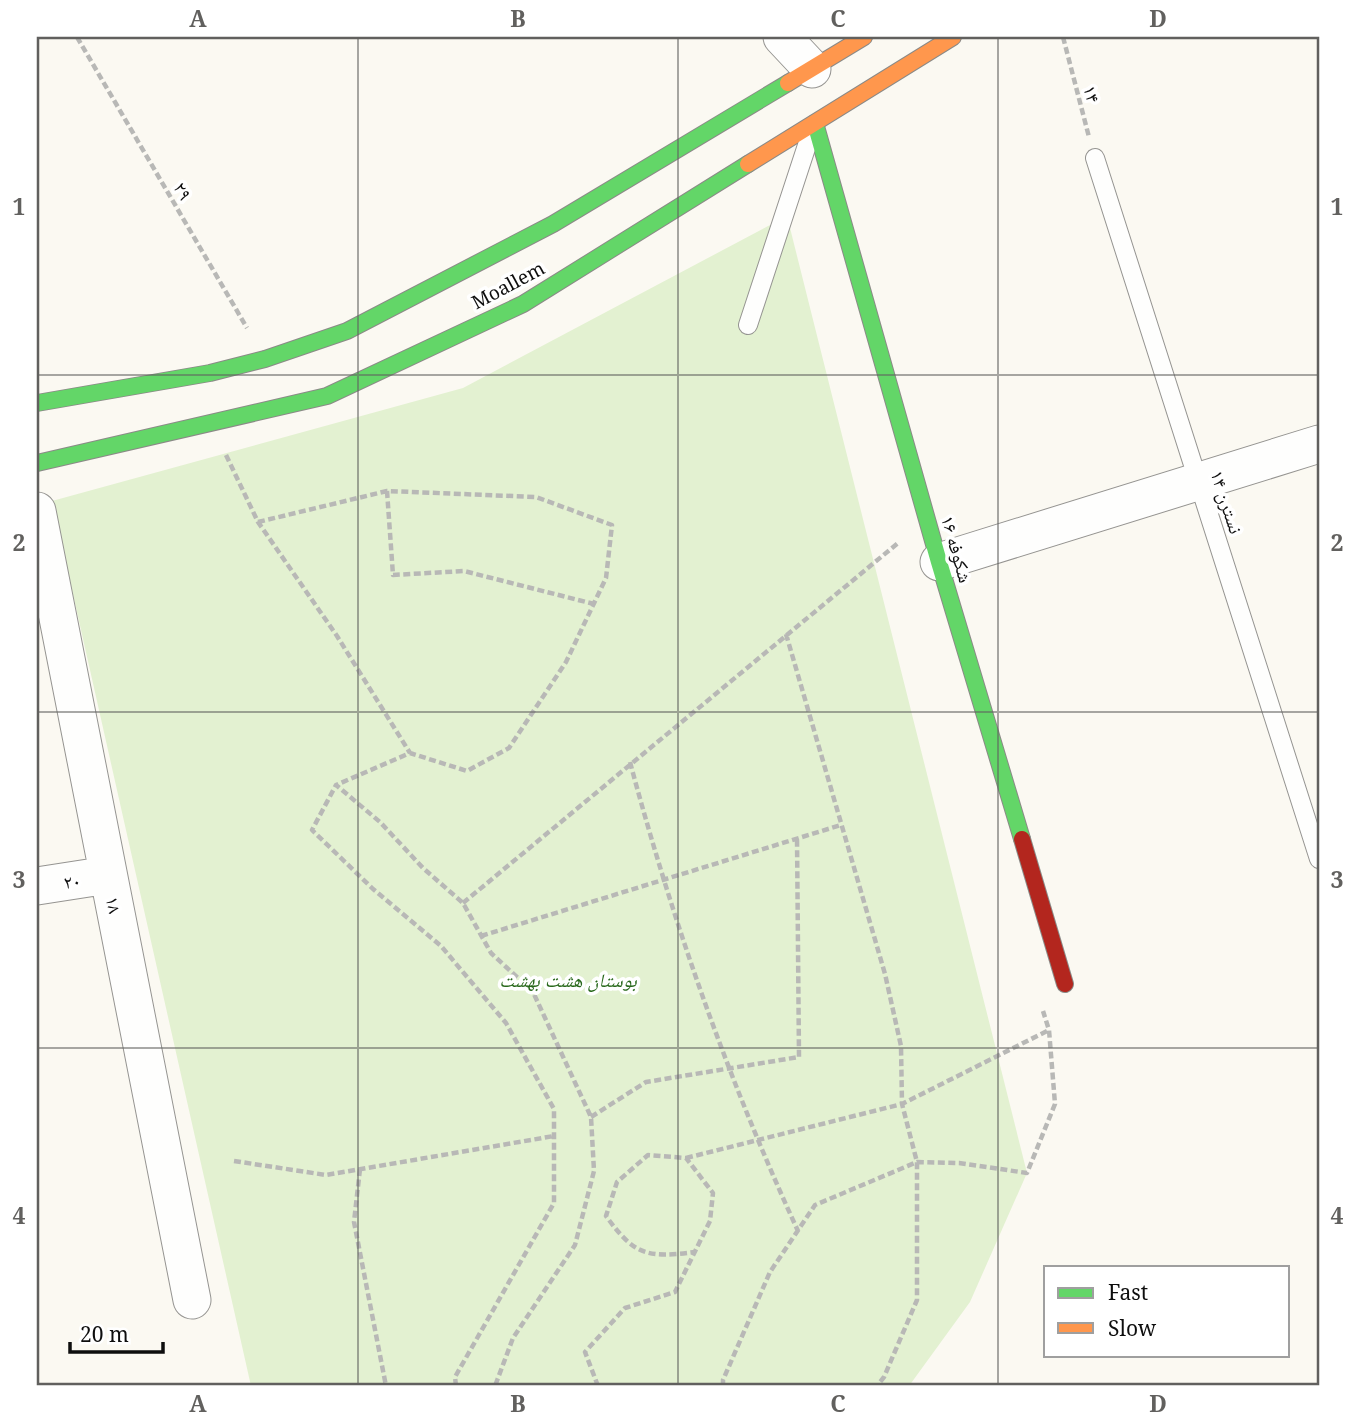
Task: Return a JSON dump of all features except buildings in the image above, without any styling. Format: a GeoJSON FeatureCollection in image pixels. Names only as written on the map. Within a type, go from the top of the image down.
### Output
{"type":"FeatureCollection","features":[{"type":"Feature","properties":{"kind":"main road","name":"Moallem"},"geometry":{"type":"LineString","coordinates":[[37,403],[210,373],[265,359],[346,331],[553,224],[864,37]]}},
{"type":"Feature","properties":{"kind":"main road","name":"Moallem"},"geometry":{"type":"LineString","coordinates":[[37,463],[327,396],[523,304],[952,37]]}},
{"type":"Feature","properties":{"kind":"main road","name":"شکوفه ۱۶"},"geometry":{"type":"LineString","coordinates":[[815,123],[939,562],[1065,984]]}},
{"type":"Feature","properties":{"kind":"street"},"geometry":{"type":"LineString","coordinates":[[782,37],[812,69]]}},
{"type":"Feature","properties":{"kind":"street"},"geometry":{"type":"LineString","coordinates":[[939,562],[1319,444]]}},
{"type":"Feature","properties":{"kind":"street","name":"۱۸"},"geometry":{"type":"LineString","coordinates":[[37,511],[192,1300]]}},
{"type":"Feature","properties":{"kind":"street","name":"۲۰"},"geometry":{"type":"LineString","coordinates":[[37,886],[108,875]]}},
{"type":"Feature","properties":{"kind":"lane"},"geometry":{"type":"LineString","coordinates":[[748,325],[815,123]]}},
{"type":"Feature","properties":{"kind":"lane","name":"نسترن ۱۴"},"geometry":{"type":"LineString","coordinates":[[1095,158],[1319,859]]}},
{"type":"Feature","properties":{"kind":"path","name":"۲۹"},"geometry":{"type":"LineString","coordinates":[[77,37],[265,359]]}},
{"type":"Feature","properties":{"kind":"path","name":"۱۴"},"geometry":{"type":"LineString","coordinates":[[1063,37],[1095,158]]}},
{"type":"Feature","properties":{"kind":"path"},"geometry":{"type":"LineString","coordinates":[[211,423],[258,522],[337,636],[411,753],[467,771],[509,748],[566,663],[606,579],[612,525],[536,497],[387,491],[258,522]]}},
{"type":"Feature","properties":{"kind":"path"},"geometry":{"type":"LineString","coordinates":[[387,491],[393,575],[464,571],[594,604]]}},
{"type":"Feature","properties":{"kind":"path"},"geometry":{"type":"LineString","coordinates":[[463,903],[629,762],[906,536]]}},
{"type":"Feature","properties":{"kind":"path"},"geometry":{"type":"LineString","coordinates":[[786,634],[885,974],[901,1046],[902,1104],[917,1162],[917,1300],[884,1377],[877,1386]]}},
{"type":"Feature","properties":{"kind":"path"},"geometry":{"type":"LineString","coordinates":[[411,753],[336,785],[312,830],[373,889],[441,946],[506,1023],[554,1109],[554,1203],[455,1377],[456,1386]]}},
{"type":"Feature","properties":{"kind":"path"},"geometry":{"type":"LineString","coordinates":[[629,762],[662,880],[729,1069],[756,1140],[798,1231]]}},
{"type":"Feature","properties":{"kind":"path"},"geometry":{"type":"LineString","coordinates":[[336,785],[380,822],[424,868],[463,903],[491,953],[533,992],[592,1118],[594,1171],[575,1245],[513,1338],[495,1386]]}},
{"type":"Feature","properties":{"kind":"path"},"geometry":{"type":"LineString","coordinates":[[481,936],[841,825]]}},
{"type":"Feature","properties":{"kind":"path"},"geometry":{"type":"LineString","coordinates":[[592,1118],[646,1082],[799,1057],[797,838]]}},
{"type":"Feature","properties":{"kind":"path"},"geometry":{"type":"LineString","coordinates":[[723,1386],[723,1380],[771,1272],[815,1205],[917,1162],[960,1163],[1027,1173],[1055,1104],[1049,1030],[1041,1005]]}},
{"type":"Feature","properties":{"kind":"path"},"geometry":{"type":"LineString","coordinates":[[695,1252],[657,1257],[625,1242],[606,1216],[617,1182],[648,1154],[686,1158],[902,1104],[1049,1030]]}},
{"type":"Feature","properties":{"kind":"path"},"geometry":{"type":"LineString","coordinates":[[234,1161],[326,1175],[554,1136]]}},
{"type":"Feature","properties":{"kind":"path"},"geometry":{"type":"LineString","coordinates":[[598,1386],[585,1352],[625,1308],[675,1292],[710,1221],[713,1192],[686,1158]]}},
{"type":"Feature","properties":{"kind":"path"},"geometry":{"type":"LineString","coordinates":[[360,1169],[354,1222],[386,1386]]}},
{"type":"Feature","properties":{"kind":"green space","name":"بوستان هشت بهشت"},"geometry":{"type":"Polygon","coordinates":[[[787,216],[1027,1173],[970,1302],[909,1386],[251,1386],[52,501],[463,388],[787,216]]]}},
{"type":"Feature","properties":{"kind":"traffic: fast"},"geometry":{"type":"LineString","coordinates":[[37,403],[210,373],[265,359],[347,331],[553,224],[788,83]]}},
{"type":"Feature","properties":{"kind":"traffic: fast"},"geometry":{"type":"LineString","coordinates":[[815,123],[939,562],[1022,839]]}},
{"type":"Feature","properties":{"kind":"traffic: fast"},"geometry":{"type":"LineString","coordinates":[[37,463],[327,396],[523,304],[748,164]]}},
{"type":"Feature","properties":{"kind":"traffic: slow"},"geometry":{"type":"LineString","coordinates":[[788,83],[864,37]]}},
{"type":"Feature","properties":{"kind":"traffic: slow"},"geometry":{"type":"LineString","coordinates":[[748,164],[953,37]]}},
{"type":"Feature","properties":{"kind":"traffic: jam"},"geometry":{"type":"LineString","coordinates":[[1022,839],[1065,984]]}}]}
